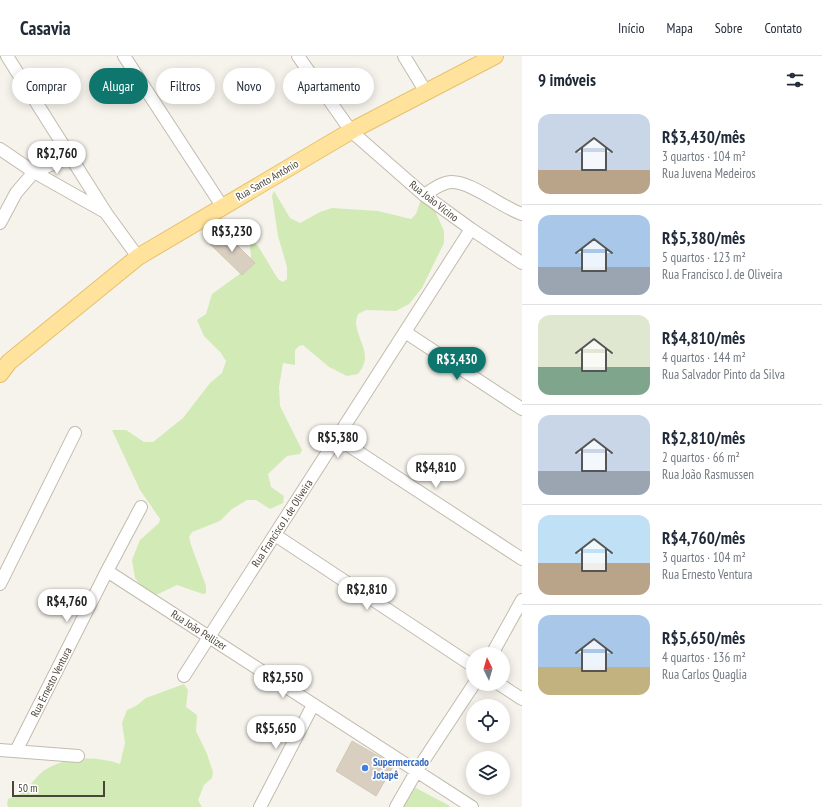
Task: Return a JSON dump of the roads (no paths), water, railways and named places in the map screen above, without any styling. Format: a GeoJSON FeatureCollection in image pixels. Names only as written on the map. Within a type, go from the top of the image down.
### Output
{"type":"FeatureCollection","features":[{"type":"Feature","properties":{"kind":"main road","name":"Rua Santo Antônio"},"geometry":{"type":"LineString","coordinates":[[0,374],[9,362],[138,257],[351,131],[495,56]]}},
{"type":"Feature","properties":{"kind":"street"},"geometry":{"type":"LineString","coordinates":[[7,56],[106,213],[138,257]]}},
{"type":"Feature","properties":{"kind":"street"},"geometry":{"type":"LineString","coordinates":[[124,56],[222,206]]}},
{"type":"Feature","properties":{"kind":"street","name":"Rua João Vicino"},"geometry":{"type":"LineString","coordinates":[[298,56],[351,131],[424,195],[522,263]]}},
{"type":"Feature","properties":{"kind":"street"},"geometry":{"type":"LineString","coordinates":[[404,56],[426,92]]}},
{"type":"Feature","properties":{"kind":"street"},"geometry":{"type":"LineString","coordinates":[[0,149],[34,172],[106,213]]}},
{"type":"Feature","properties":{"kind":"street"},"geometry":{"type":"LineString","coordinates":[[0,223],[16,193],[34,172],[71,156]]}},
{"type":"Feature","properties":{"kind":"street"},"geometry":{"type":"LineString","coordinates":[[424,195],[437,187],[452,182],[467,185],[512,211],[522,214]]}},
{"type":"Feature","properties":{"kind":"street","name":"Rua Francisco J. de Oliveira"},"geometry":{"type":"LineString","coordinates":[[184,676],[471,229]]}},
{"type":"Feature","properties":{"kind":"street"},"geometry":{"type":"LineString","coordinates":[[405,332],[522,409]]}},
{"type":"Feature","properties":{"kind":"street"},"geometry":{"type":"LineString","coordinates":[[0,584],[76,433]]}},
{"type":"Feature","properties":{"kind":"street"},"geometry":{"type":"LineString","coordinates":[[337,438],[522,559]]}},
{"type":"Feature","properties":{"kind":"street","name":"Rua Ernesto Ventura"},"geometry":{"type":"LineString","coordinates":[[16,751],[141,507]]}},
{"type":"Feature","properties":{"kind":"street"},"geometry":{"type":"LineString","coordinates":[[275,535],[466,661]]}},
{"type":"Feature","properties":{"kind":"street","name":"Rua João Pellizer"},"geometry":{"type":"LineString","coordinates":[[107,571],[472,807]]}},
{"type":"Feature","properties":{"kind":"street"},"geometry":{"type":"LineString","coordinates":[[496,647],[522,600]]}},
{"type":"Feature","properties":{"kind":"street"},"geometry":{"type":"LineString","coordinates":[[396,807],[416,772],[469,691]]}},
{"type":"Feature","properties":{"kind":"street"},"geometry":{"type":"LineString","coordinates":[[510,691],[522,699]]}},
{"type":"Feature","properties":{"kind":"street"},"geometry":{"type":"LineString","coordinates":[[260,807],[313,704]]}},
{"type":"Feature","properties":{"kind":"street"},"geometry":{"type":"LineString","coordinates":[[0,750],[78,756]]}},
{"type":"Feature","properties":{"kind":"place","name":"Supermercado Jotapê"},"geometry":{"type":"Point","coordinates":[365,768]}}]}
